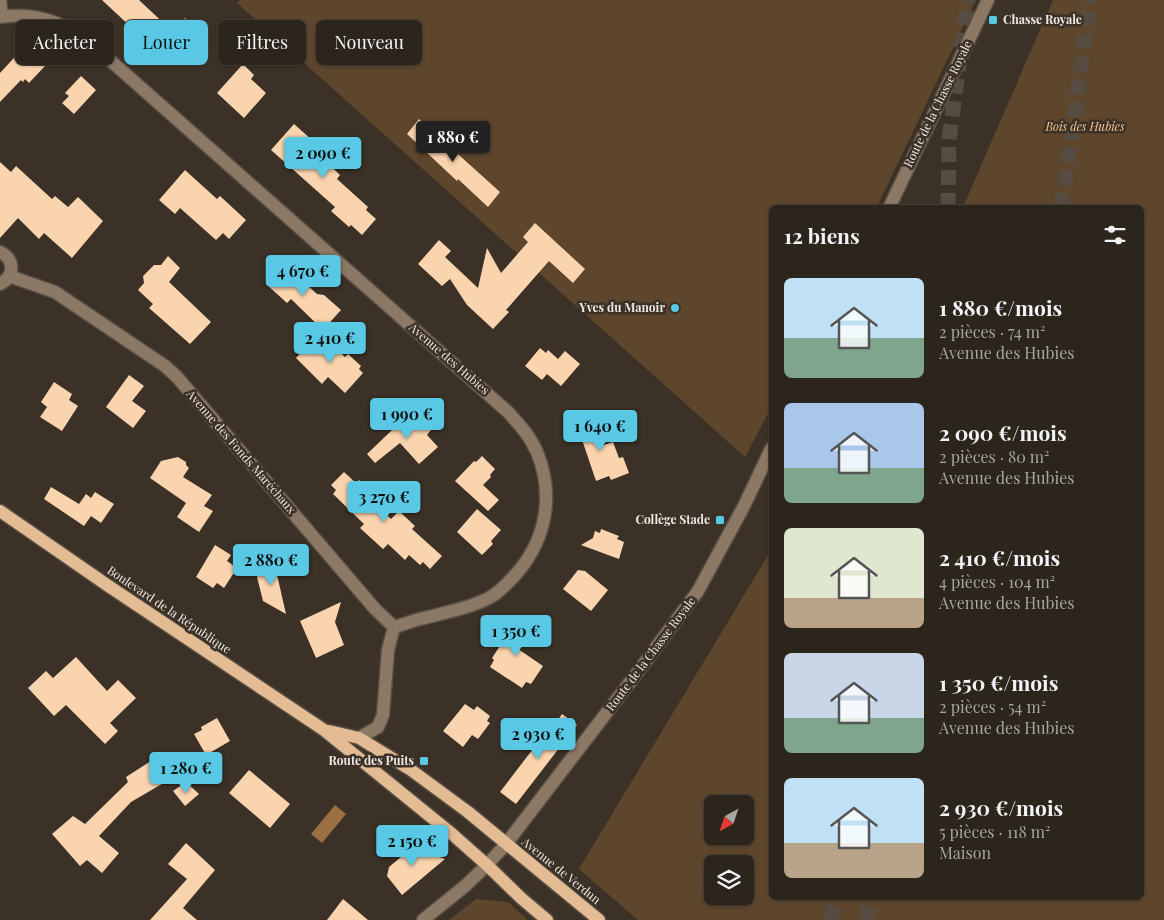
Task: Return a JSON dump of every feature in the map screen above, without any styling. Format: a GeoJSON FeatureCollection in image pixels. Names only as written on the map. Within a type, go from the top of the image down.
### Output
{"type":"FeatureCollection","features":[{"type":"Feature","properties":{"kind":"main road","name":"Boulevard de la République"},"geometry":{"type":"LineString","coordinates":[[0,510],[107,585],[324,730],[448,831],[487,866]]}},
{"type":"Feature","properties":{"kind":"main road","name":"Boulevard de la République"},"geometry":{"type":"LineString","coordinates":[[324,730],[359,738],[411,770],[468,812],[506,844]]}},
{"type":"Feature","properties":{"kind":"main road","name":"Avenue de Verdun"},"geometry":{"type":"LineString","coordinates":[[506,844],[599,920]]}},
{"type":"Feature","properties":{"kind":"main road"},"geometry":{"type":"LineString","coordinates":[[487,866],[547,920]]}},
{"type":"Feature","properties":{"kind":"street"},"geometry":{"type":"LineString","coordinates":[[0,0],[1,16]]}},
{"type":"Feature","properties":{"kind":"street","name":"Route de la Chasse Royale"},"geometry":{"type":"LineString","coordinates":[[889,205],[988,0]]}},
{"type":"Feature","properties":{"kind":"street","name":"Avenue des Hubies"},"geometry":{"type":"LineString","coordinates":[[1,16],[21,15],[46,19],[71,29],[86,39],[508,412],[528,435],[537,452],[545,478],[546,501],[545,517],[540,537],[528,560],[509,582],[489,597],[464,608],[394,627]]}},
{"type":"Feature","properties":{"kind":"street"},"geometry":{"type":"LineString","coordinates":[[0,252],[10,260],[11,271],[5,280]]}},
{"type":"Feature","properties":{"kind":"street","name":"Avenue des Fonds Maréchaux"},"geometry":{"type":"LineString","coordinates":[[5,280],[55,292],[165,366],[177,377],[375,609],[394,627]]}},
{"type":"Feature","properties":{"kind":"street","name":"Route de la Chasse Royale"},"geometry":{"type":"LineString","coordinates":[[423,920],[487,866],[638,673],[698,591],[744,506],[769,453]]}},
{"type":"Feature","properties":{"kind":"street"},"geometry":{"type":"LineString","coordinates":[[359,738],[378,726],[383,716],[388,650],[394,627]]}},
{"type":"Feature","properties":{"kind":"green space","name":"Yves du Manoir"},"geometry":{"type":"Polygon","coordinates":[[[240,0],[976,0],[878,205],[769,205],[769,412],[745,457],[306,65],[306,20],[256,20],[237,3],[240,0]]]}},
{"type":"Feature","properties":{"kind":"green space","name":"Bois des Hubies"},"geometry":{"type":"Polygon","coordinates":[[[1053,0],[1164,0],[1164,920],[638,920],[579,869],[769,553],[769,900],[1144,900],[1144,205],[964,205],[1053,0]]]}},
{"type":"Feature","properties":{"kind":"green space"},"geometry":{"type":"Polygon","coordinates":[[[476,899],[508,902],[528,920],[449,920],[476,899]]]}},
{"type":"Feature","properties":{"kind":"shaded area"},"geometry":{"type":"Polygon","coordinates":[[[335,805],[346,814],[322,843],[311,834],[335,805]]]}},
{"type":"Feature","properties":{"kind":"building"},"geometry":{"type":"Polygon","coordinates":[[[102,0],[139,0],[160,20],[124,20],[102,0]]]}},
{"type":"Feature","properties":{"kind":"building"},"geometry":{"type":"Polygon","coordinates":[[[15,57],[15,65],[45,66],[29,83],[25,79],[23,82],[21,80],[0,102],[0,73],[15,57]]]}},
{"type":"Feature","properties":{"kind":"building"},"geometry":{"type":"Polygon","coordinates":[[[244,65],[254,75],[251,79],[266,93],[244,118],[217,93],[244,65]]]}},
{"type":"Feature","properties":{"kind":"building"},"geometry":{"type":"Polygon","coordinates":[[[81,76],[96,90],[74,114],[62,103],[69,96],[65,93],[81,76]]]}},
{"type":"Feature","properties":{"kind":"building"},"geometry":{"type":"Polygon","coordinates":[[[419,119],[500,192],[488,207],[407,134],[419,119]]]}},
{"type":"Feature","properties":{"kind":"building"},"geometry":{"type":"Polygon","coordinates":[[[294,124],[312,140],[309,145],[340,175],[337,179],[368,207],[366,210],[376,219],[362,235],[351,225],[349,227],[331,211],[335,207],[271,150],[294,124]]]}},
{"type":"Feature","properties":{"kind":"building"},"geometry":{"type":"Polygon","coordinates":[[[0,162],[11,172],[16,166],[52,199],[55,196],[68,207],[78,197],[103,221],[72,258],[44,233],[39,239],[18,218],[0,238],[0,162]]]}},
{"type":"Feature","properties":{"kind":"building"},"geometry":{"type":"Polygon","coordinates":[[[185,170],[217,199],[220,196],[246,220],[229,239],[223,233],[216,240],[180,208],[175,214],[159,200],[185,170]]]}},
{"type":"Feature","properties":{"kind":"building"},"geometry":{"type":"Polygon","coordinates":[[[535,223],[585,269],[573,283],[549,261],[506,310],[509,312],[493,329],[467,305],[450,279],[442,286],[418,264],[439,240],[451,251],[445,257],[478,288],[487,248],[501,273],[528,242],[523,237],[535,223]]]}},
{"type":"Feature","properties":{"kind":"building"},"geometry":{"type":"Polygon","coordinates":[[[168,256],[180,268],[169,282],[211,322],[190,344],[149,308],[153,304],[138,290],[144,283],[143,276],[154,265],[161,265],[168,256]]]}},
{"type":"Feature","properties":{"kind":"building"},"geometry":{"type":"Polygon","coordinates":[[[284,264],[317,294],[324,295],[341,310],[323,330],[291,299],[287,303],[266,284],[284,264]]]}},
{"type":"Feature","properties":{"kind":"building"},"geometry":{"type":"Polygon","coordinates":[[[320,333],[345,357],[348,354],[361,366],[359,369],[363,373],[345,393],[328,377],[322,384],[296,358],[320,333]]]}},
{"type":"Feature","properties":{"kind":"building"},"geometry":{"type":"Polygon","coordinates":[[[540,348],[546,353],[548,350],[558,359],[565,351],[580,364],[561,386],[547,374],[542,380],[525,366],[540,348]]]}},
{"type":"Feature","properties":{"kind":"building"},"geometry":{"type":"Polygon","coordinates":[[[129,375],[144,386],[132,401],[146,411],[133,428],[106,407],[129,375]]]}},
{"type":"Feature","properties":{"kind":"building"},"geometry":{"type":"Polygon","coordinates":[[[54,382],[72,394],[69,400],[78,406],[62,431],[40,417],[47,407],[41,402],[54,382]]]}},
{"type":"Feature","properties":{"kind":"building"},"geometry":{"type":"Polygon","coordinates":[[[413,410],[431,430],[427,435],[438,447],[419,464],[400,443],[375,463],[367,454],[413,410]]]}},
{"type":"Feature","properties":{"kind":"building"},"geometry":{"type":"Polygon","coordinates":[[[587,411],[601,446],[613,442],[619,458],[623,457],[629,473],[611,480],[609,476],[596,481],[574,416],[587,411]]]}},
{"type":"Feature","properties":{"kind":"building"},"geometry":{"type":"Polygon","coordinates":[[[482,456],[495,469],[490,475],[491,477],[483,485],[499,500],[488,511],[455,481],[474,461],[476,462],[482,456]]]}},
{"type":"Feature","properties":{"kind":"building"},"geometry":{"type":"Polygon","coordinates":[[[178,457],[186,462],[189,468],[183,477],[212,495],[204,506],[213,511],[199,532],[177,517],[186,503],[150,478],[161,461],[178,457]]]}},
{"type":"Feature","properties":{"kind":"building"},"geometry":{"type":"Polygon","coordinates":[[[344,472],[356,483],[359,480],[371,491],[367,495],[391,519],[399,511],[415,526],[412,529],[442,556],[430,569],[423,562],[420,565],[409,555],[405,560],[388,544],[383,549],[360,528],[364,524],[333,494],[336,490],[331,485],[344,472]]]}},
{"type":"Feature","properties":{"kind":"building"},"geometry":{"type":"Polygon","coordinates":[[[51,487],[79,504],[86,494],[91,498],[95,492],[114,504],[101,523],[91,516],[84,526],[44,499],[51,487]]]}},
{"type":"Feature","properties":{"kind":"building"},"geometry":{"type":"Polygon","coordinates":[[[477,509],[501,530],[491,541],[493,544],[482,555],[457,532],[477,509]]]}},
{"type":"Feature","properties":{"kind":"building"},"geometry":{"type":"Polygon","coordinates":[[[601,529],[619,536],[617,539],[624,542],[619,559],[581,545],[593,538],[595,531],[600,533],[601,529]]]}},
{"type":"Feature","properties":{"kind":"building"},"geometry":{"type":"Polygon","coordinates":[[[215,545],[231,555],[227,561],[237,568],[224,588],[217,583],[213,588],[196,577],[215,545]]]}},
{"type":"Feature","properties":{"kind":"building"},"geometry":{"type":"Polygon","coordinates":[[[272,553],[286,614],[263,601],[257,577],[272,553]]]}},
{"type":"Feature","properties":{"kind":"building"},"geometry":{"type":"Polygon","coordinates":[[[578,570],[585,571],[608,590],[591,611],[563,589],[578,570]]]}},
{"type":"Feature","properties":{"kind":"building"},"geometry":{"type":"Polygon","coordinates":[[[341,602],[335,622],[344,645],[316,658],[300,621],[341,602]]]}},
{"type":"Feature","properties":{"kind":"building"},"geometry":{"type":"Polygon","coordinates":[[[519,617],[533,627],[518,649],[543,666],[531,684],[526,682],[522,688],[490,667],[494,660],[492,658],[519,617]]]}},
{"type":"Feature","properties":{"kind":"building"},"geometry":{"type":"Polygon","coordinates":[[[76,657],[107,691],[118,680],[136,698],[110,723],[118,731],[105,744],[66,705],[54,716],[28,688],[46,671],[53,678],[76,657]]]}},
{"type":"Feature","properties":{"kind":"building"},"geometry":{"type":"Polygon","coordinates":[[[465,704],[474,710],[477,706],[490,716],[487,721],[490,723],[478,739],[472,735],[463,747],[443,731],[465,704]]]}},
{"type":"Feature","properties":{"kind":"building"},"geometry":{"type":"Polygon","coordinates":[[[562,714],[577,725],[516,804],[500,792],[536,745],[539,747],[562,714]]]}},
{"type":"Feature","properties":{"kind":"building"},"geometry":{"type":"Polygon","coordinates":[[[217,718],[230,741],[206,755],[194,734],[202,730],[201,727],[217,718]]]}},
{"type":"Feature","properties":{"kind":"building"},"geometry":{"type":"Polygon","coordinates":[[[154,759],[167,781],[131,802],[99,836],[119,853],[102,873],[87,860],[80,866],[52,834],[73,816],[85,824],[128,782],[126,777],[154,759]]]}},
{"type":"Feature","properties":{"kind":"building"},"geometry":{"type":"Polygon","coordinates":[[[249,770],[290,804],[270,828],[229,793],[249,770]]]}},
{"type":"Feature","properties":{"kind":"building"},"geometry":{"type":"Polygon","coordinates":[[[186,782],[199,794],[185,806],[173,791],[186,782]]]}},
{"type":"Feature","properties":{"kind":"building"},"geometry":{"type":"Polygon","coordinates":[[[418,840],[431,854],[445,859],[402,895],[387,876],[389,867],[418,840]]]}},
{"type":"Feature","properties":{"kind":"building"},"geometry":{"type":"Polygon","coordinates":[[[186,843],[215,870],[183,908],[197,920],[150,920],[187,879],[168,864],[186,843]]]}},
{"type":"Feature","properties":{"kind":"building"},"geometry":{"type":"Polygon","coordinates":[[[343,899],[368,920],[327,920],[343,899]]]}},
{"type":"Feature","properties":{"kind":"tunnel"},"geometry":{"type":"LineString","coordinates":[[948,205],[949,139],[968,0]]}},
{"type":"Feature","properties":{"kind":"tunnel"},"geometry":{"type":"LineString","coordinates":[[1061,205],[1090,0]]}},
{"type":"Feature","properties":{"kind":"tunnel"},"geometry":{"type":"LineString","coordinates":[[829,920],[837,900]]}},
{"type":"Feature","properties":{"kind":"tunnel"},"geometry":{"type":"LineString","coordinates":[[864,920],[872,900]]}},
{"type":"Feature","properties":{"kind":"place","name":"Chasse Royale"},"geometry":{"type":"Point","coordinates":[993,20]}},
{"type":"Feature","properties":{"kind":"place","name":"Yves du Manoir"},"geometry":{"type":"Point","coordinates":[675,308]}},
{"type":"Feature","properties":{"kind":"place","name":"Collège Stade"},"geometry":{"type":"Point","coordinates":[720,520]}},
{"type":"Feature","properties":{"kind":"place","name":"Route des Puits"},"geometry":{"type":"Point","coordinates":[424,761]}}]}
